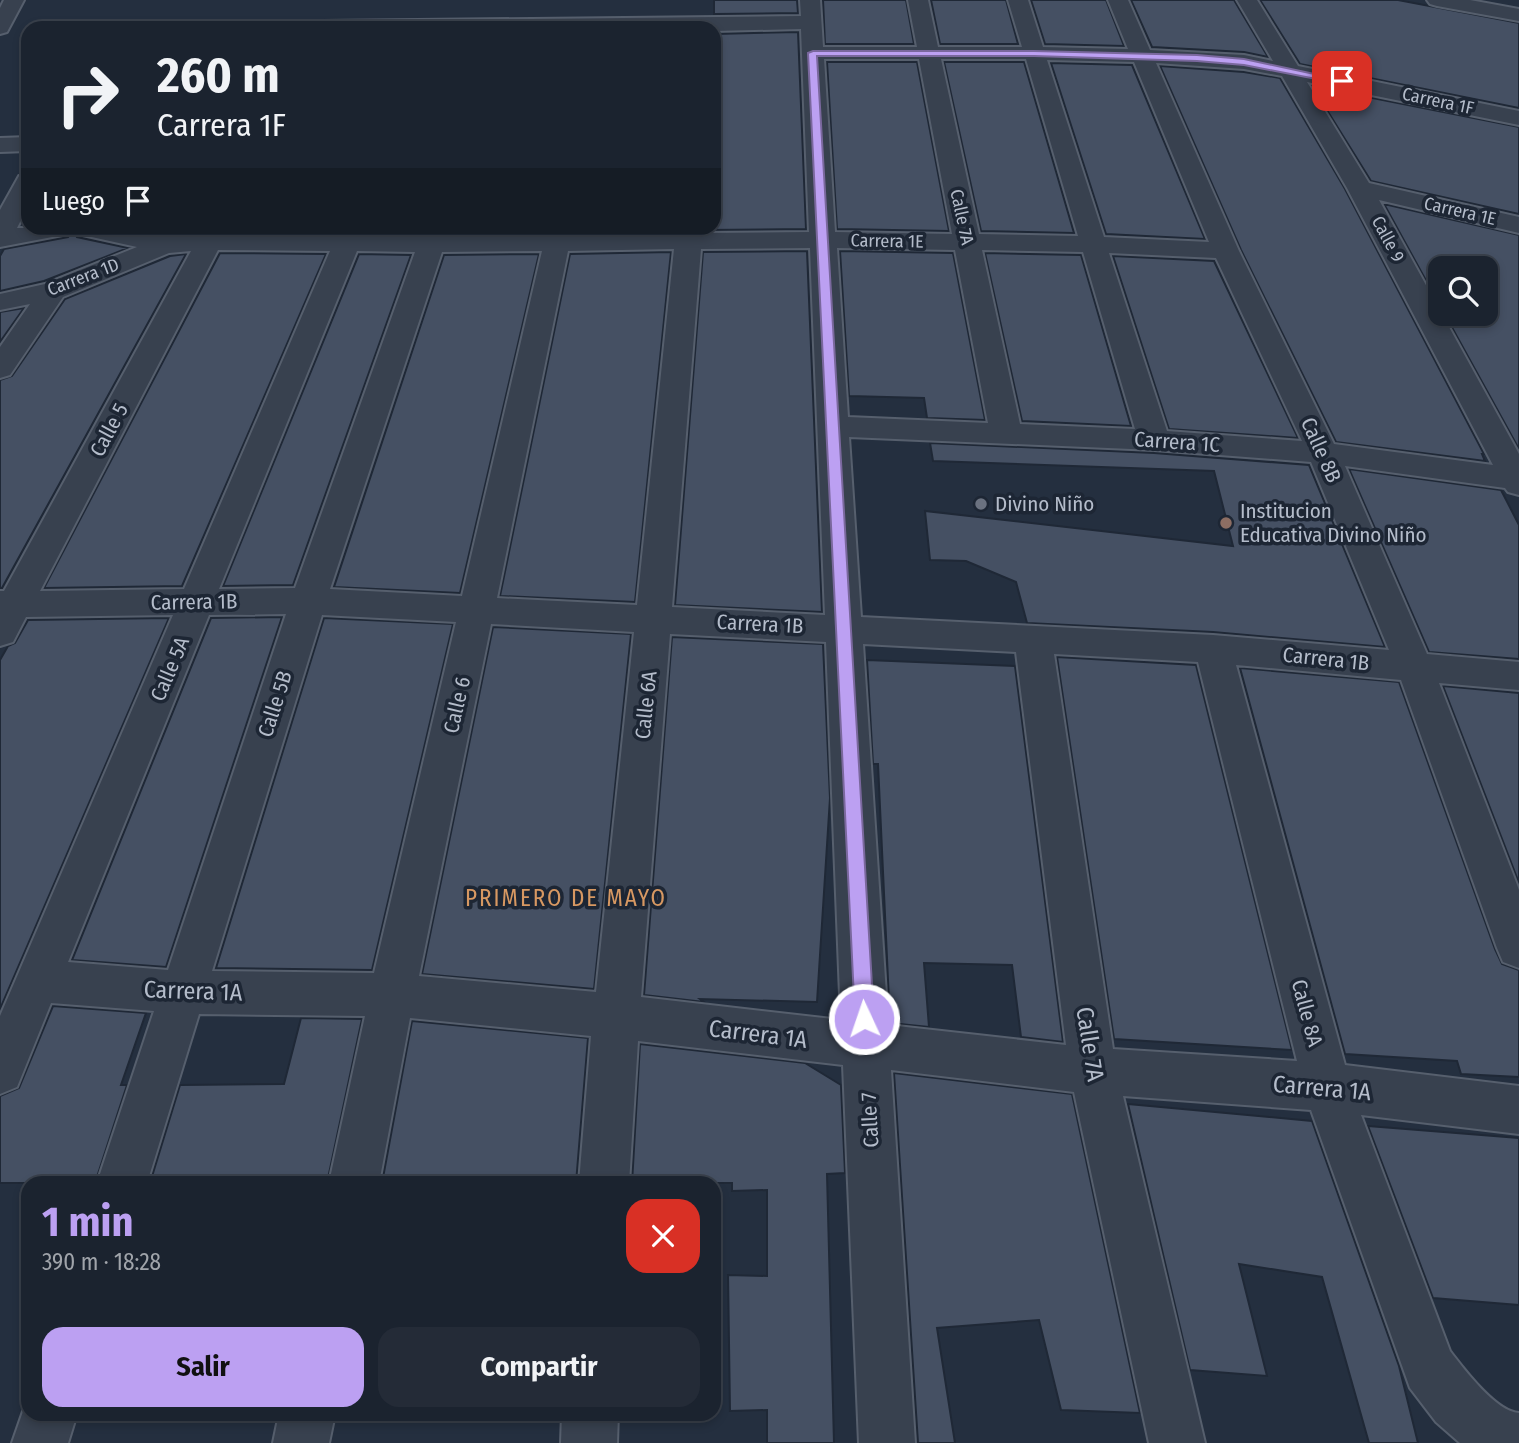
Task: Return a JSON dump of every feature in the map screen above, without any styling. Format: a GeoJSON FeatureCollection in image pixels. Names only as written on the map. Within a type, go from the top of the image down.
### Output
{"type":"FeatureCollection","features":[{"type":"Feature","properties":{"kind":"street"},"geometry":{"type":"LineString","coordinates":[[6,29],[14,0]]}},
{"type":"Feature","properties":{"kind":"street"},"geometry":{"type":"LineString","coordinates":[[439,21],[447,0]]}},
{"type":"Feature","properties":{"kind":"street"},"geometry":{"type":"LineString","coordinates":[[502,21],[509,0]]}},
{"type":"Feature","properties":{"kind":"street"},"geometry":{"type":"LineString","coordinates":[[604,21],[608,0]]}},
{"type":"Feature","properties":{"kind":"street"},"geometry":{"type":"LineString","coordinates":[[705,21],[707,0]]}},
{"type":"Feature","properties":{"kind":"street","name":"Calle 7A"},"geometry":{"type":"LineString","coordinates":[[918,0],[1006,433]]}},
{"type":"Feature","properties":{"kind":"street"},"geometry":{"type":"LineString","coordinates":[[1018,0],[1154,440]]}},
{"type":"Feature","properties":{"kind":"street","name":"Calle 8B"},"geometry":{"type":"LineString","coordinates":[[1118,0],[1226,251],[1323,453],[1415,668],[1519,948]]}},
{"type":"Feature","properties":{"kind":"street","name":"Calle 9"},"geometry":{"type":"LineString","coordinates":[[1247,0],[1360,188],[1518,480]]}},
{"type":"Feature","properties":{"kind":"street"},"geometry":{"type":"LineString","coordinates":[[1437,0],[1519,15]]}},
{"type":"Feature","properties":{"kind":"street"},"geometry":{"type":"LineString","coordinates":[[112,21],[121,9]]}},
{"type":"Feature","properties":{"kind":"street","name":"Carrera 1F"},"geometry":{"type":"LineString","coordinates":[[188,21],[344,21]]}},
{"type":"Feature","properties":{"kind":"street","name":"Carrera 1F"},"geometry":{"type":"LineString","coordinates":[[721,26],[811,25],[929,54],[1034,53],[1244,62],[1519,118]]}},
{"type":"Feature","properties":{"kind":"street","name":"Calle 7"},"geometry":{"type":"LineString","coordinates":[[811,25],[887,1443]]}},
{"type":"Feature","properties":{"kind":"street"},"geometry":{"type":"LineString","coordinates":[[0,145],[21,144]]}},
{"type":"Feature","properties":{"kind":"street","name":"Carrera 1E"},"geometry":{"type":"LineString","coordinates":[[1360,188],[1519,225]]}},
{"type":"Feature","properties":{"kind":"street"},"geometry":{"type":"LineString","coordinates":[[0,237],[21,195]]}},
{"type":"Feature","properties":{"kind":"street"},"geometry":{"type":"LineString","coordinates":[[0,237],[21,234]]}},
{"type":"Feature","properties":{"kind":"street","name":"Carrera 1E"},"geometry":{"type":"LineString","coordinates":[[119,235],[165,245],[213,235],[558,235]]}},
{"type":"Feature","properties":{"kind":"street","name":"Calle 5"},"geometry":{"type":"LineString","coordinates":[[5,613],[213,235]]}},
{"type":"Feature","properties":{"kind":"street","name":"Calle 5A"},"geometry":{"type":"LineString","coordinates":[[0,1071],[199,602],[349,235]]}},
{"type":"Feature","properties":{"kind":"street","name":"Calle 6"},"geometry":{"type":"LineString","coordinates":[[355,1176],[392,995],[558,235]]}},
{"type":"Feature","properties":{"kind":"street","name":"Calle 6A"},"geometry":{"type":"LineString","coordinates":[[604,1176],[614,1016],[655,619],[689,235]]}},
{"type":"Feature","properties":{"kind":"street","name":"Carrera 1E"},"geometry":{"type":"LineString","coordinates":[[721,235],[822,240],[1094,244],[1226,251]]}},
{"type":"Feature","properties":{"kind":"street","name":"Calle 5B"},"geometry":{"type":"LineString","coordinates":[[123,1176],[308,601],[434,236]]}},
{"type":"Feature","properties":{"kind":"street","name":"Carrera 1D"},"geometry":{"type":"LineString","coordinates":[[0,302],[53,291],[165,245]]}},
{"type":"Feature","properties":{"kind":"street"},"geometry":{"type":"LineString","coordinates":[[0,369],[53,291]]}},
{"type":"Feature","properties":{"kind":"street","name":"Carrera 1C"},"geometry":{"type":"LineString","coordinates":[[832,426],[1154,440],[1323,453],[1518,480]]}},
{"type":"Feature","properties":{"kind":"street","name":"Carrera 1B"},"geometry":{"type":"LineString","coordinates":[[5,613],[199,602],[308,601],[1213,649],[1519,676]]}},
{"type":"Feature","properties":{"kind":"street","name":"Calle 7A"},"geometry":{"type":"LineString","coordinates":[[1033,639],[1094,1071],[1177,1443]]}},
{"type":"Feature","properties":{"kind":"street","name":"Calle 8A"},"geometry":{"type":"LineString","coordinates":[[1213,649],[1326,1087],[1429,1370],[1456,1402],[1499,1440],[1519,1441]]}},
{"type":"Feature","properties":{"kind":"street","name":"Carrera 1A"},"geometry":{"type":"LineString","coordinates":[[38,981],[181,992],[392,995],[614,1016],[866,1047],[1094,1071],[1326,1087],[1519,1110]]}},
{"type":"Feature","properties":{"kind":"street"},"geometry":{"type":"LineString","coordinates":[[40,1443],[47,1421]]}},
{"type":"Feature","properties":{"kind":"street"},"geometry":{"type":"LineString","coordinates":[[301,1443],[306,1421]]}},
{"type":"Feature","properties":{"kind":"street"},"geometry":{"type":"LineString","coordinates":[[589,1443],[590,1421]]}},
{"type":"Feature","properties":{"kind":"building"},"geometry":{"type":"Polygon","coordinates":[[[714,0],[797,0],[798,13],[714,14],[714,0]]]}},
{"type":"Feature","properties":{"kind":"building"},"geometry":{"type":"Polygon","coordinates":[[[823,0],[906,0],[914,44],[825,44],[823,0]]]}},
{"type":"Feature","properties":{"kind":"building"},"geometry":{"type":"Polygon","coordinates":[[[931,0],[1006,0],[1018,44],[940,44],[931,0]]]}},
{"type":"Feature","properties":{"kind":"building"},"geometry":{"type":"Polygon","coordinates":[[[1031,0],[1106,0],[1124,46],[1045,44],[1031,0]]]}},
{"type":"Feature","properties":{"kind":"building"},"geometry":{"type":"Polygon","coordinates":[[[1131,0],[1234,0],[1268,57],[1244,52],[1152,47],[1131,0]]]}},
{"type":"Feature","properties":{"kind":"building"},"geometry":{"type":"Polygon","coordinates":[[[1260,0],[1398,0],[1519,23],[1519,108],[1300,64],[1260,0]]]}},
{"type":"Feature","properties":{"kind":"building"},"geometry":{"type":"Polygon","coordinates":[[[798,32],[806,229],[721,230],[721,34],[798,32]]]}},
{"type":"Feature","properties":{"kind":"building"},"geometry":{"type":"Polygon","coordinates":[[[827,62],[917,62],[949,231],[837,229],[827,62]]]}},
{"type":"Feature","properties":{"kind":"building"},"geometry":{"type":"Polygon","coordinates":[[[944,62],[1024,62],[1074,233],[981,231],[944,62]]]}},
{"type":"Feature","properties":{"kind":"building"},"geometry":{"type":"Polygon","coordinates":[[[1051,63],[1132,65],[1205,239],[1106,234],[1051,63]]]}},
{"type":"Feature","properties":{"kind":"building"},"geometry":{"type":"Polygon","coordinates":[[[1160,66],[1244,72],[1280,78],[1345,189],[1484,454],[1485,461],[1336,442],[1241,250],[1160,66]]]}},
{"type":"Feature","properties":{"kind":"building"},"geometry":{"type":"Polygon","coordinates":[[[1312,86],[1519,127],[1519,214],[1371,181],[1312,86]]]}},
{"type":"Feature","properties":{"kind":"building"},"geometry":{"type":"Polygon","coordinates":[[[1384,204],[1519,235],[1519,449],[1451,326],[1498,326],[1498,256],[1428,256],[1428,284],[1384,204]]]}},
{"type":"Feature","properties":{"kind":"building"},"geometry":{"type":"Polygon","coordinates":[[[76,235],[128,248],[44,281],[0,291],[0,256],[4,249],[76,235]]]}},
{"type":"Feature","properties":{"kind":"building"},"geometry":{"type":"Polygon","coordinates":[[[807,251],[822,612],[675,605],[703,252],[807,251]]]}},
{"type":"Feature","properties":{"kind":"building"},"geometry":{"type":"Polygon","coordinates":[[[840,251],[953,253],[985,420],[927,418],[924,398],[849,396],[840,251]]]}},
{"type":"Feature","properties":{"kind":"building"},"geometry":{"type":"Polygon","coordinates":[[[671,252],[635,602],[500,596],[570,254],[671,252]]]}},
{"type":"Feature","properties":{"kind":"building"},"geometry":{"type":"Polygon","coordinates":[[[220,253],[326,254],[182,586],[44,588],[220,253]]]}},
{"type":"Feature","properties":{"kind":"building"},"geometry":{"type":"Polygon","coordinates":[[[985,253],[1081,255],[1131,426],[1022,421],[985,253]]]}},
{"type":"Feature","properties":{"kind":"building"},"geometry":{"type":"Polygon","coordinates":[[[186,254],[0,588],[0,380],[12,376],[65,299],[170,256],[186,254]]]}},
{"type":"Feature","properties":{"kind":"building"},"geometry":{"type":"Polygon","coordinates":[[[359,254],[411,255],[293,585],[223,586],[359,254]]]}},
{"type":"Feature","properties":{"kind":"building"},"geometry":{"type":"Polygon","coordinates":[[[539,254],[460,593],[334,587],[444,255],[539,254]]]}},
{"type":"Feature","properties":{"kind":"building"},"geometry":{"type":"Polygon","coordinates":[[[1113,256],[1214,261],[1298,438],[1169,429],[1113,256]]]}},
{"type":"Feature","properties":{"kind":"building"},"geometry":{"type":"Polygon","coordinates":[[[24,308],[0,342],[0,312],[24,308]]]}},
{"type":"Feature","properties":{"kind":"building"},"geometry":{"type":"Polygon","coordinates":[[[930,443],[1154,453],[1309,465],[1385,647],[1213,632],[1027,623],[1016,582],[966,561],[930,560],[925,511],[1233,546],[1214,471],[933,461],[930,443]]]}},
{"type":"Feature","properties":{"kind":"building"},"geometry":{"type":"Polygon","coordinates":[[[1349,469],[1501,490],[1519,525],[1519,659],[1429,652],[1349,469]]]}},
{"type":"Feature","properties":{"kind":"building"},"geometry":{"type":"Polygon","coordinates":[[[282,617],[166,967],[72,960],[211,618],[282,617]]]}},
{"type":"Feature","properties":{"kind":"building"},"geometry":{"type":"Polygon","coordinates":[[[169,618],[0,1009],[0,660],[8,646],[15,643],[28,620],[169,618]]]}},
{"type":"Feature","properties":{"kind":"building"},"geometry":{"type":"Polygon","coordinates":[[[324,618],[453,624],[372,970],[216,968],[324,618]]]}},
{"type":"Feature","properties":{"kind":"building"},"geometry":{"type":"Polygon","coordinates":[[[493,627],[631,634],[594,989],[422,974],[493,627]]]}},
{"type":"Feature","properties":{"kind":"building"},"geometry":{"type":"Polygon","coordinates":[[[672,637],[823,644],[830,798],[817,1002],[700,999],[704,1002],[644,995],[672,637]]]}},
{"type":"Feature","properties":{"kind":"building"},"geometry":{"type":"Polygon","coordinates":[[[1057,657],[1196,665],[1292,1050],[1114,1039],[1057,657]]]}},
{"type":"Feature","properties":{"kind":"building"},"geometry":{"type":"Polygon","coordinates":[[[867,660],[1015,666],[1063,1042],[1021,1037],[1012,965],[924,963],[929,1027],[890,1023],[878,764],[873,764],[867,660]]]}},
{"type":"Feature","properties":{"kind":"building"},"geometry":{"type":"Polygon","coordinates":[[[1240,668],[1399,682],[1495,949],[1502,964],[1519,970],[1519,1077],[1461,1074],[1457,1061],[1345,1054],[1240,668]]]}},
{"type":"Feature","properties":{"kind":"building"},"geometry":{"type":"Polygon","coordinates":[[[1443,686],[1519,693],[1519,883],[1443,686]]]}},
{"type":"Feature","properties":{"kind":"building"},"geometry":{"type":"Polygon","coordinates":[[[53,1006],[146,1013],[121,1085],[127,1085],[97,1176],[21,1176],[21,1183],[0,1183],[0,1096],[19,1088],[53,1006]]]}},
{"type":"Feature","properties":{"kind":"building"},"geometry":{"type":"Polygon","coordinates":[[[301,1018],[362,1019],[328,1176],[152,1176],[180,1085],[284,1084],[301,1018]]]}},
{"type":"Feature","properties":{"kind":"building"},"geometry":{"type":"Polygon","coordinates":[[[412,1021],[588,1038],[577,1176],[383,1176],[412,1021]]]}},
{"type":"Feature","properties":{"kind":"building"},"geometry":{"type":"Polygon","coordinates":[[[640,1044],[805,1063],[841,1085],[845,1173],[827,1174],[834,1443],[767,1443],[767,1410],[730,1411],[728,1275],[767,1276],[767,1190],[732,1191],[732,1183],[721,1183],[721,1176],[632,1176],[640,1044]]]}},
{"type":"Feature","properties":{"kind":"building"},"geometry":{"type":"Polygon","coordinates":[[[894,1073],[1072,1094],[1140,1413],[1061,1410],[1039,1320],[937,1328],[955,1443],[918,1443],[894,1073]]]}},
{"type":"Feature","properties":{"kind":"building"},"geometry":{"type":"Polygon","coordinates":[[[1128,1104],[1312,1121],[1399,1366],[1418,1443],[1369,1443],[1322,1277],[1239,1264],[1267,1376],[1190,1370],[1128,1104]]]}},
{"type":"Feature","properties":{"kind":"building"},"geometry":{"type":"Polygon","coordinates":[[[1368,1126],[1519,1138],[1519,1305],[1433,1298],[1368,1126]]]}},
{"type":"Feature","properties":{"kind":"place","name":"Divino Niño"},"geometry":{"type":"Point","coordinates":[981,504]}},
{"type":"Feature","properties":{"kind":"place","name":"Institucion Educativa Divino Niño"},"geometry":{"type":"Point","coordinates":[1226,523]}},
{"type":"Feature","properties":{"kind":"district","name":"PRIMERO DE MAYO"},"geometry":{"type":"Point","coordinates":[566,898]}},
{"type":"Feature","properties":{"kind":"route"},"geometry":{"type":"LineString","coordinates":[[864,1019],[813,53],[1034,53],[1197,58],[1244,62],[1342,81]]}}]}
